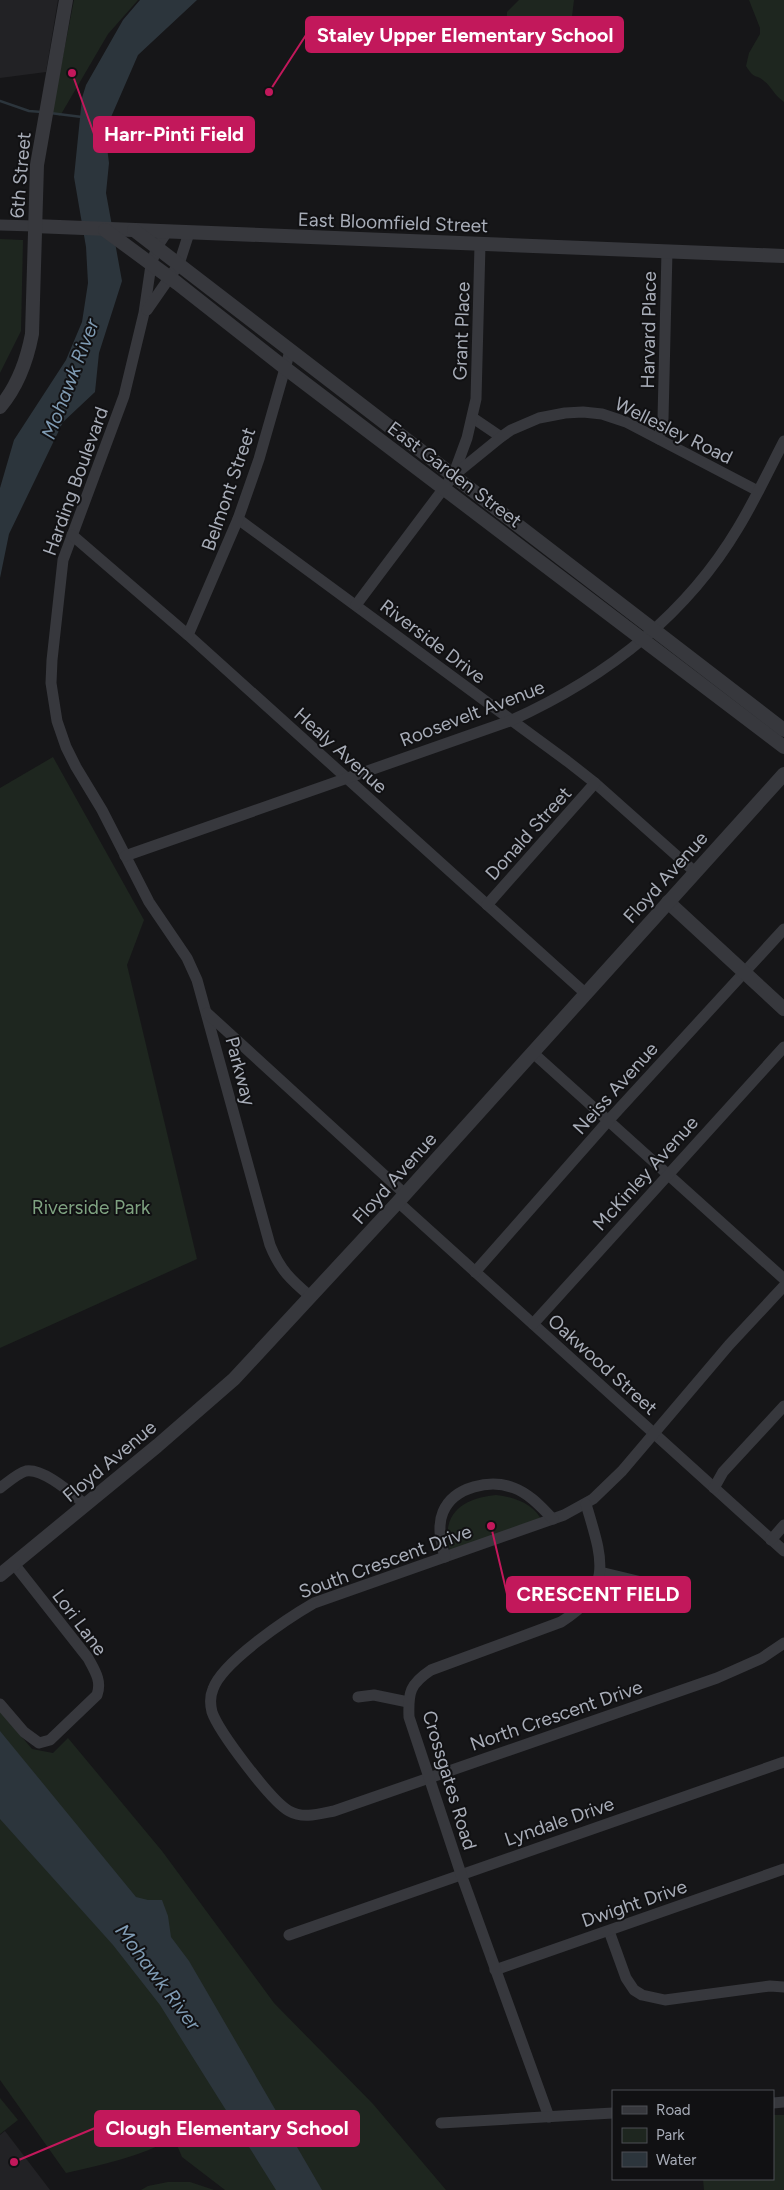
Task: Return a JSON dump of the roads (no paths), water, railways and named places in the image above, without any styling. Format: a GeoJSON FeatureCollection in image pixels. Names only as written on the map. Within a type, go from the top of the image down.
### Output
{"type":"FeatureCollection","features":[{"type":"Feature","properties":{"kind":"street","name":"6th Street"},"geometry":{"type":"LineString","coordinates":[[0,407],[20,376],[28,354],[32,334],[37,165],[66,0]]}},
{"type":"Feature","properties":{"kind":"street"},"geometry":{"type":"LineString","coordinates":[[0,225],[34,226]]}},
{"type":"Feature","properties":{"kind":"street","name":"East Garden Street"},"geometry":{"type":"LineString","coordinates":[[34,226],[125,233],[156,247],[784,730]]}},
{"type":"Feature","properties":{"kind":"street","name":"East Bloomfield Street"},"geometry":{"type":"LineString","coordinates":[[125,233],[167,232],[784,256]]}},
{"type":"Feature","properties":{"kind":"street","name":"Harding Boulevard"},"geometry":{"type":"LineString","coordinates":[[126,856],[66,747],[57,721],[51,683],[52,660],[60,578],[72,535],[124,396],[144,313],[151,265],[156,247],[167,232]]}},
{"type":"Feature","properties":{"kind":"street","name":"East Garden Street"},"geometry":{"type":"LineString","coordinates":[[125,233],[151,265],[784,747]]}},
{"type":"Feature","properties":{"kind":"street","name":"Harding Boulevard"},"geometry":{"type":"LineString","coordinates":[[144,313],[179,264],[189,233]]}},
{"type":"Feature","properties":{"kind":"street","name":"Grant Place"},"geometry":{"type":"LineString","coordinates":[[453,476],[473,418],[478,374],[480,245]]}},
{"type":"Feature","properties":{"kind":"street","name":"Harvard Place"},"geometry":{"type":"LineString","coordinates":[[659,438],[663,419],[667,251]]}},
{"type":"Feature","properties":{"kind":"street","name":"Belmont Street"},"geometry":{"type":"LineString","coordinates":[[188,635],[238,519],[259,458],[290,351]]}},
{"type":"Feature","properties":{"kind":"street","name":"Wellesley Road"},"geometry":{"type":"LineString","coordinates":[[356,606],[453,476],[511,430],[539,418],[583,412],[602,414],[626,422],[758,492]]}},
{"type":"Feature","properties":{"kind":"street"},"geometry":{"type":"LineString","coordinates":[[473,418],[501,437]]}},
{"type":"Feature","properties":{"kind":"street","name":"Roosevelt Avenue"},"geometry":{"type":"LineString","coordinates":[[126,856],[510,721],[548,704],[580,685],[656,630],[676,610],[709,571],[737,529],[784,441]]}},
{"type":"Feature","properties":{"kind":"street","name":"Riverside Drive"},"geometry":{"type":"LineString","coordinates":[[238,519],[595,784],[695,872]]}},
{"type":"Feature","properties":{"kind":"street","name":"Healy Avenue"},"geometry":{"type":"LineString","coordinates":[[72,535],[188,635],[585,993]]}},
{"type":"Feature","properties":{"kind":"street","name":"Floyd Avenue"},"geometry":{"type":"LineString","coordinates":[[0,1575],[86,1505],[234,1379],[401,1198],[784,774]]}},
{"type":"Feature","properties":{"kind":"street","name":"Donald Street"},"geometry":{"type":"LineString","coordinates":[[487,905],[595,784]]}},
{"type":"Feature","properties":{"kind":"street","name":"Parkway"},"geometry":{"type":"LineString","coordinates":[[126,856],[149,902],[186,958],[197,980],[270,1245],[278,1264],[287,1276],[310,1297]]}},
{"type":"Feature","properties":{"kind":"street"},"geometry":{"type":"LineString","coordinates":[[668,902],[784,1009]]}},
{"type":"Feature","properties":{"kind":"street","name":"Neiss Avenue"},"geometry":{"type":"LineString","coordinates":[[475,1272],[608,1121],[784,929]]}},
{"type":"Feature","properties":{"kind":"street","name":"Oakwood Street"},"geometry":{"type":"LineString","coordinates":[[207,1013],[401,1198],[475,1272],[784,1551]]}},
{"type":"Feature","properties":{"kind":"street","name":"McKinley Avenue"},"geometry":{"type":"LineString","coordinates":[[533,1324],[784,1046]]}},
{"type":"Feature","properties":{"kind":"street"},"geometry":{"type":"LineString","coordinates":[[532,1052],[784,1279]]}},
{"type":"Feature","properties":{"kind":"street"},"geometry":{"type":"LineString","coordinates":[[586,1504],[622,1471],[653,1432],[784,1286]]}},
{"type":"Feature","properties":{"kind":"street"},"geometry":{"type":"LineString","coordinates":[[714,1488],[723,1472],[784,1406]]}},
{"type":"Feature","properties":{"kind":"street"},"geometry":{"type":"LineString","coordinates":[[0,1488],[26,1471],[33,1472],[55,1481],[86,1505]]}},
{"type":"Feature","properties":{"kind":"street"},"geometry":{"type":"LineString","coordinates":[[445,1557],[440,1526],[443,1512],[450,1500],[462,1492],[480,1485],[496,1484],[520,1490],[554,1519]]}},
{"type":"Feature","properties":{"kind":"street","name":"South Crescent Drive"},"geometry":{"type":"LineString","coordinates":[[211,1705],[213,1688],[221,1675],[256,1643],[292,1616],[330,1597],[554,1519],[586,1504]]}},
{"type":"Feature","properties":{"kind":"street","name":"Crossgates Road"},"geometry":{"type":"LineString","coordinates":[[549,2116],[461,1874],[409,1717],[408,1702],[411,1689],[418,1678],[431,1670],[561,1622],[574,1614],[588,1600],[596,1586],[600,1572],[600,1551],[586,1504]]}},
{"type":"Feature","properties":{"kind":"street"},"geometry":{"type":"LineString","coordinates":[[771,1540],[784,1525]]}},
{"type":"Feature","properties":{"kind":"street","name":"Lori Lane"},"geometry":{"type":"LineString","coordinates":[[0,1704],[24,1732],[39,1743],[50,1740],[97,1695],[99,1689],[98,1675],[88,1658],[14,1564]]}},
{"type":"Feature","properties":{"kind":"street"},"geometry":{"type":"LineString","coordinates":[[600,1572],[675,1590]]}},
{"type":"Feature","properties":{"kind":"street","name":"North Crescent Drive"},"geometry":{"type":"LineString","coordinates":[[211,1705],[219,1726],[271,1794],[291,1812],[313,1816],[334,1811],[717,1678],[762,1658],[784,1643]]}},
{"type":"Feature","properties":{"kind":"street"},"geometry":{"type":"LineString","coordinates":[[358,1697],[374,1695],[408,1702]]}},
{"type":"Feature","properties":{"kind":"street","name":"Lyndale Drive"},"geometry":{"type":"LineString","coordinates":[[289,1935],[784,1762]]}},
{"type":"Feature","properties":{"kind":"street","name":"Dwight Drive"},"geometry":{"type":"LineString","coordinates":[[495,1970],[784,1870]]}},
{"type":"Feature","properties":{"kind":"street"},"geometry":{"type":"LineString","coordinates":[[608,1930],[626,1978],[634,1990],[642,1996],[665,2000],[770,1986],[784,1987]]}},
{"type":"Feature","properties":{"kind":"street"},"geometry":{"type":"LineString","coordinates":[[441,2123],[612,2113]]}},
{"type":"Feature","properties":{"kind":"water","name":"Mohawk River"},"geometry":{"type":"Polygon","coordinates":[[[140,0],[197,0],[138,55],[105,131],[109,163],[106,193],[122,281],[99,353],[95,392],[63,422],[9,534],[0,578],[0,488],[14,440],[66,360],[82,322],[88,283],[86,247],[74,177],[82,98],[86,85],[123,20],[140,0]]]}},
{"type":"Feature","properties":{"kind":"water","name":"Mohawk River"},"geometry":{"type":"Polygon","coordinates":[[[0,1731],[136,1897],[148,1900],[162,1900],[168,1916],[171,1937],[189,1961],[322,2190],[276,2190],[160,2005],[113,1945],[0,1819],[0,1731]]]}},
{"type":"Feature","properties":{"kind":"waterway"},"geometry":{"type":"LineString","coordinates":[[0,101],[29,111],[42,112]]}},
{"type":"Feature","properties":{"kind":"waterway"},"geometry":{"type":"LineString","coordinates":[[50,113],[82,117]]}},
{"type":"Feature","properties":{"kind":"place","name":"Harr-Pinti Field"},"geometry":{"type":"Point","coordinates":[72,73]}},
{"type":"Feature","properties":{"kind":"place","name":"Staley Upper Elementary School"},"geometry":{"type":"Point","coordinates":[269,92]}},
{"type":"Feature","properties":{"kind":"place","name":"CRESCENT FIELD"},"geometry":{"type":"Point","coordinates":[491,1526]}},
{"type":"Feature","properties":{"kind":"place","name":"Clough Elementary School"},"geometry":{"type":"Point","coordinates":[14,2162]}},
{"type":"Feature","properties":{"kind":"park label","name":"Riverside Park"},"geometry":{"type":"Point","coordinates":[91,1207]}}]}
